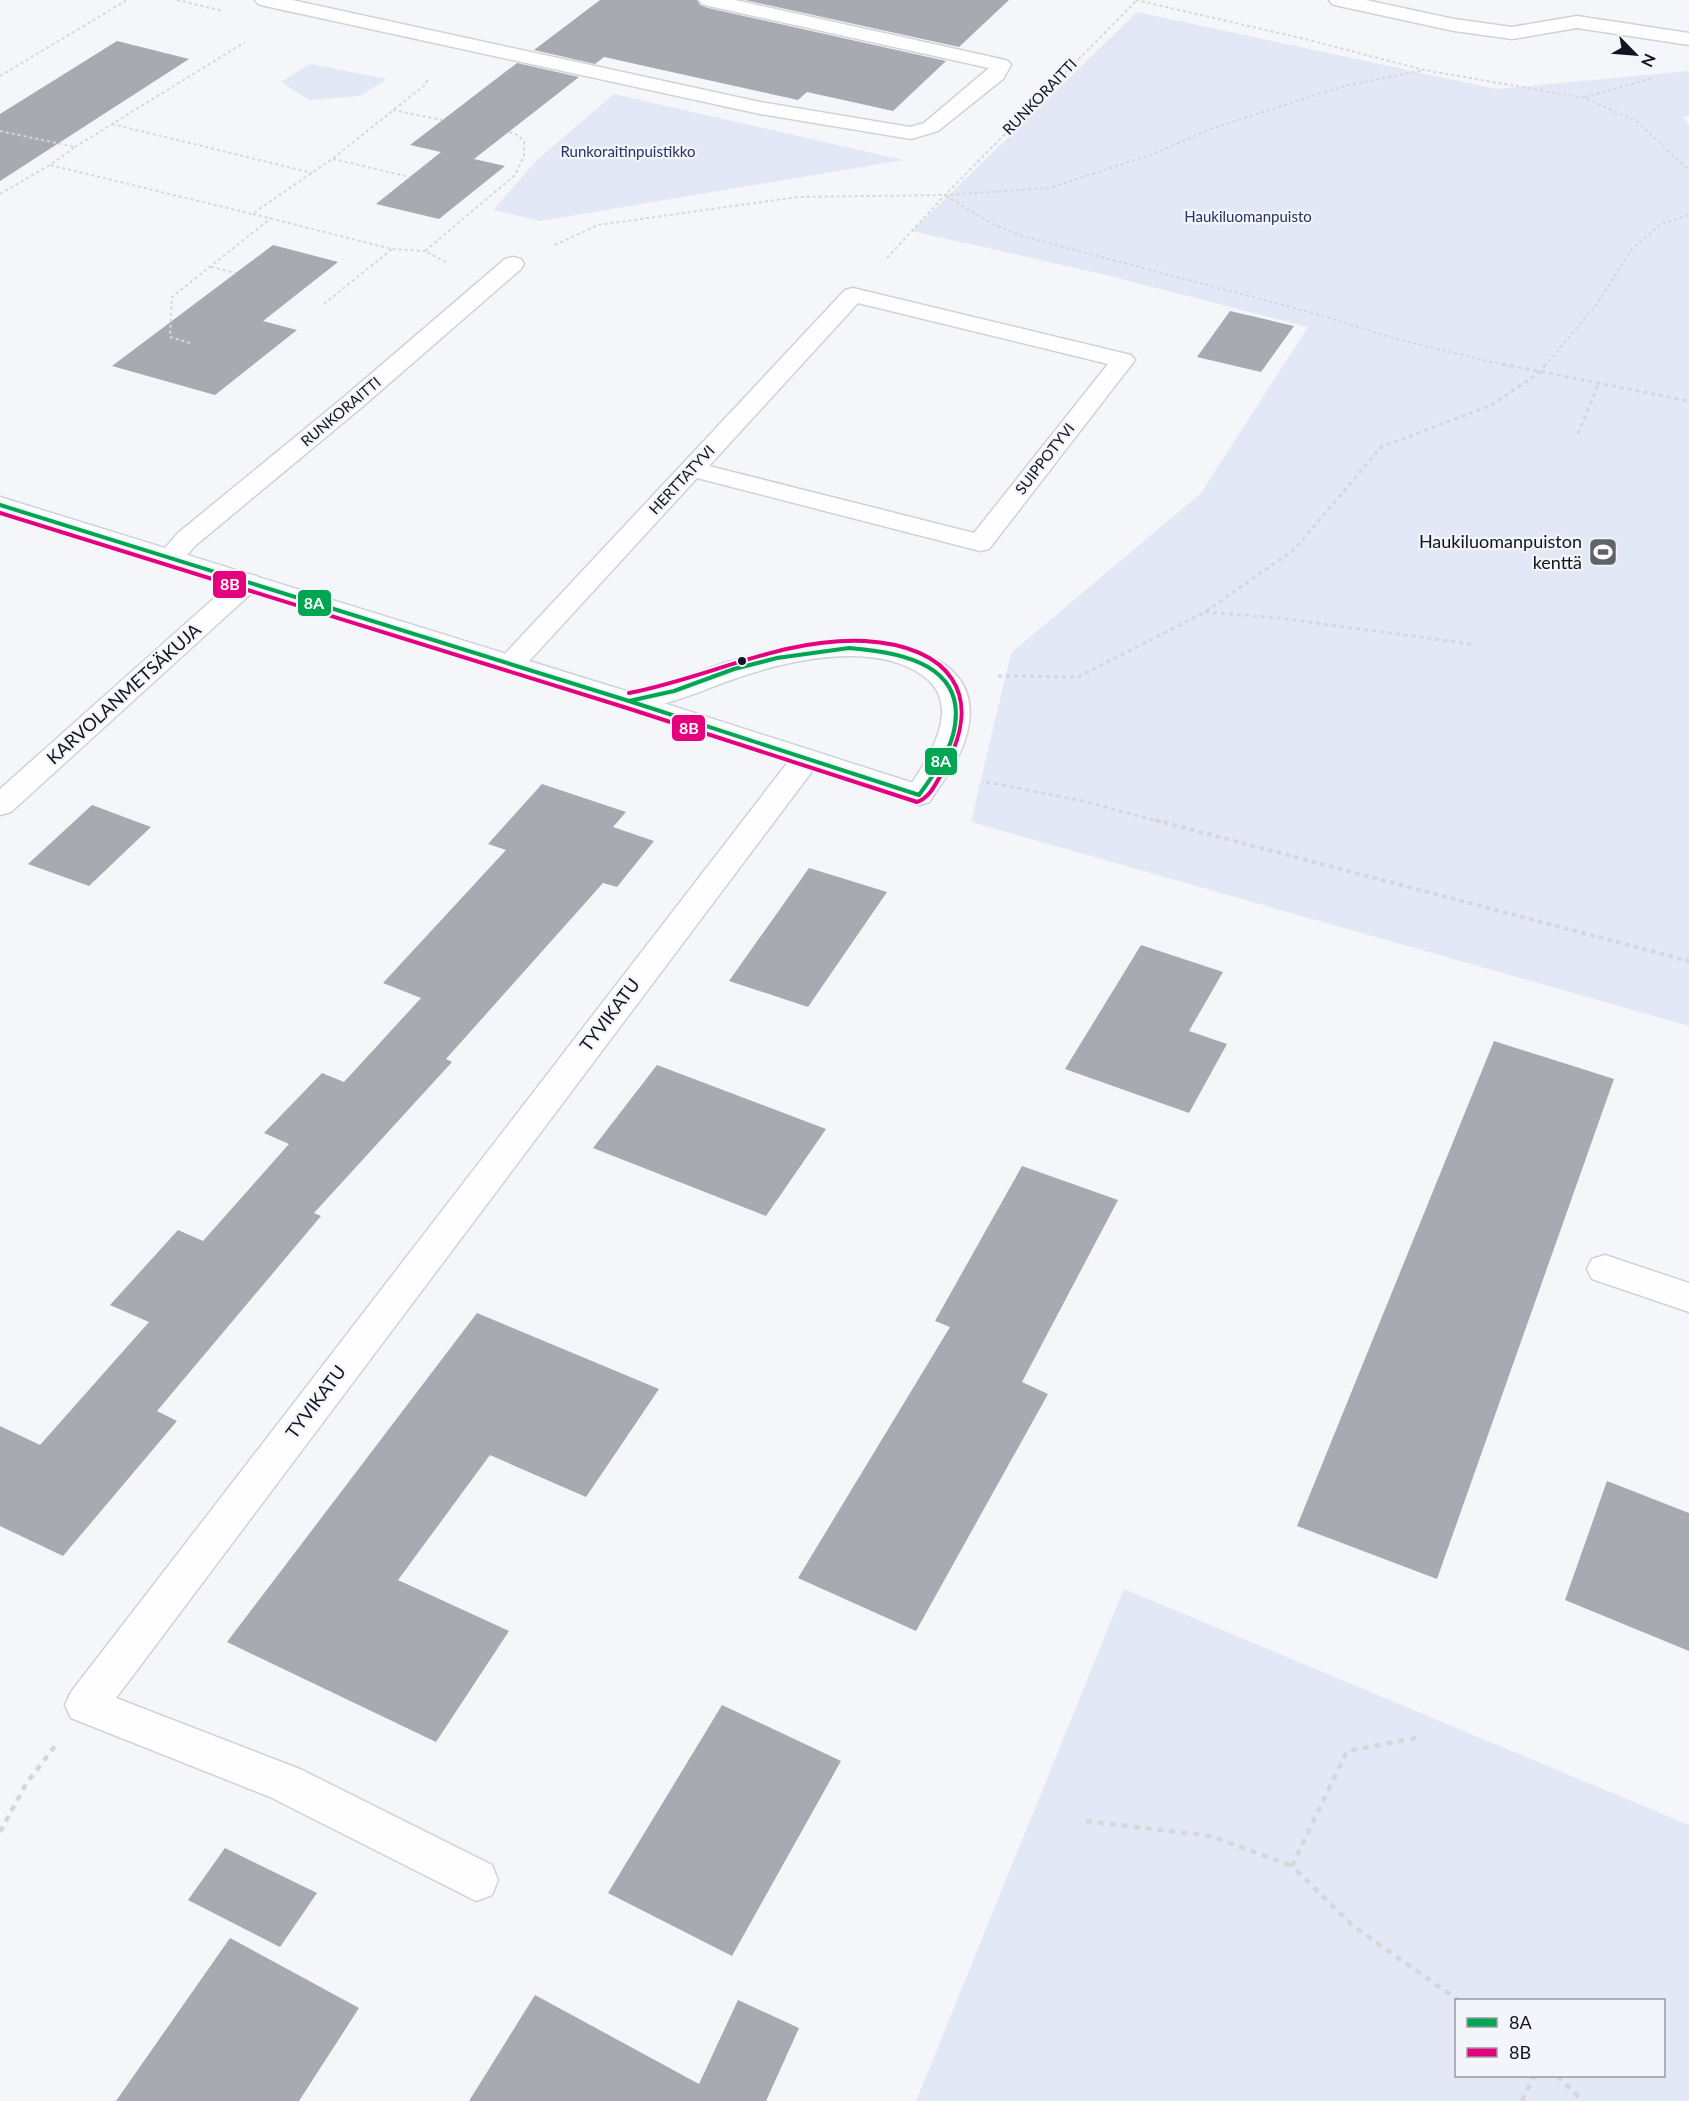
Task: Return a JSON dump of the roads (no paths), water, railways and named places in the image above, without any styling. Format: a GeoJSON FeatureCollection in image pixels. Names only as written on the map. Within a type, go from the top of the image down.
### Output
{"type":"FeatureCollection","features":[{"type":"Feature","properties":{"kind":"street"},"geometry":{"type":"LineString","coordinates":[[265,0],[760,108],[911,133],[931,127],[996,75],[1001,65],[709,0]]}},
{"type":"Feature","properties":{"kind":"street"},"geometry":{"type":"LineString","coordinates":[[1339,0],[1454,26],[1512,33],[1577,22],[1689,39]]}},
{"type":"Feature","properties":{"kind":"street","name":"RUNKORAITTI"},"geometry":{"type":"LineString","coordinates":[[169,558],[187,539],[336,417],[513,264]]}},
{"type":"Feature","properties":{"kind":"street","name":"HERTTATYVI"},"geometry":{"type":"LineString","coordinates":[[511,664],[853,296]]}},
{"type":"Feature","properties":{"kind":"street","name":"SUIPPOTYVI"},"geometry":{"type":"LineString","coordinates":[[692,468],[980,543],[1123,360],[853,296]]}},
{"type":"Feature","properties":{"kind":"street"},"geometry":{"type":"LineString","coordinates":[[0,505],[629,701],[806,759],[927,784],[946,752],[955,728],[957,708],[950,689],[940,674],[916,659],[869,650],[837,649],[736,668],[674,691],[629,701]]}},
{"type":"Feature","properties":{"kind":"street","name":"KARVOLANMETSÄKUJA"},"geometry":{"type":"LineString","coordinates":[[0,805],[248,582]]}},
{"type":"Feature","properties":{"kind":"street","name":"TYVIKATU"},"geometry":{"type":"LineString","coordinates":[[476,1880],[285,1783],[86,1705],[806,759]]}},
{"type":"Feature","properties":{"kind":"street"},"geometry":{"type":"LineString","coordinates":[[1605,1269],[1689,1299]]}},
{"type":"Feature","properties":{"kind":"place","name":"Haukiluomanpuiston kenttä"},"geometry":{"type":"Point","coordinates":[1603,552]}},
{"type":"Feature","properties":{"kind":"park label","name":"Runkoraitinpuistikko"},"geometry":{"type":"Point","coordinates":[628,152]}},
{"type":"Feature","properties":{"kind":"park label","name":"Haukiluomanpuisto"},"geometry":{"type":"Point","coordinates":[1248,217]}}]}
